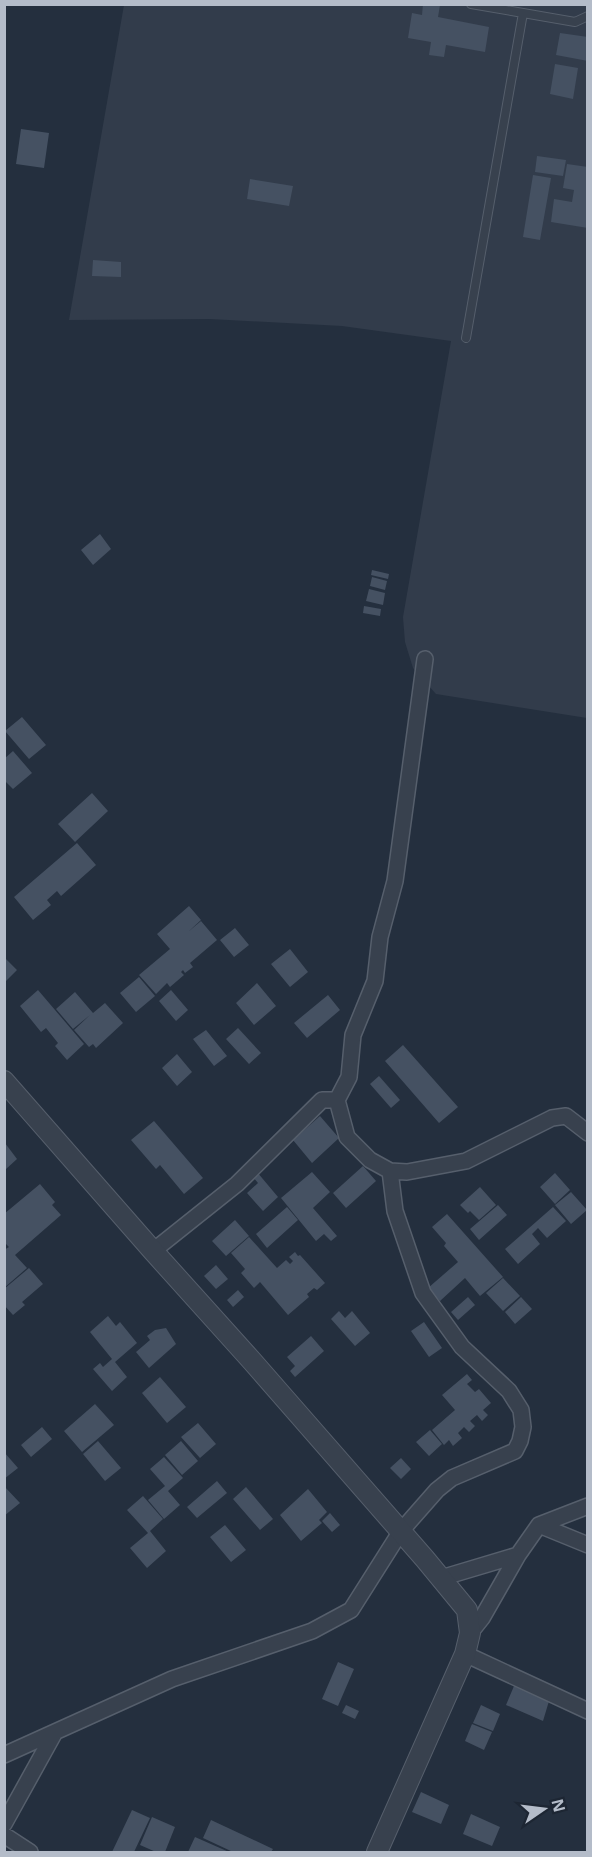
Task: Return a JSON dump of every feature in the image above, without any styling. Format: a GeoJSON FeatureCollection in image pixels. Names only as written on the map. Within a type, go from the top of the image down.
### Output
{"type":"FeatureCollection","features":[{"type":"Feature","properties":{"kind":"street"},"geometry":{"type":"LineString","coordinates":[[425,659],[396,881],[380,937],[375,981],[353,1035],[349,1077],[337,1100],[347,1137],[370,1160],[390,1171],[407,1172],[466,1161],[552,1118],[566,1116],[588,1133]]}},
{"type":"Feature","properties":{"kind":"street"},"geometry":{"type":"LineString","coordinates":[[4,1081],[252,1360],[467,1610],[470,1633],[465,1654],[377,1852]]}},
{"type":"Feature","properties":{"kind":"street"},"geometry":{"type":"LineString","coordinates":[[153,1251],[237,1184],[322,1100],[337,1100]]}},
{"type":"Feature","properties":{"kind":"street"},"geometry":{"type":"LineString","coordinates":[[4,1755],[172,1679],[312,1630],[351,1610],[401,1531],[437,1490],[452,1478],[515,1451],[523,1427],[522,1410],[509,1391],[462,1347],[423,1293],[395,1211],[390,1171]]}},
{"type":"Feature","properties":{"kind":"street"},"geometry":{"type":"LineString","coordinates":[[470,1633],[482,1618],[518,1555],[539,1525],[588,1506]]}},
{"type":"Feature","properties":{"kind":"street"},"geometry":{"type":"LineString","coordinates":[[539,1525],[588,1545]]}},
{"type":"Feature","properties":{"kind":"street"},"geometry":{"type":"LineString","coordinates":[[441,1578],[518,1555]]}},
{"type":"Feature","properties":{"kind":"street"},"geometry":{"type":"LineString","coordinates":[[465,1654],[588,1711]]}},
{"type":"Feature","properties":{"kind":"street"},"geometry":{"type":"LineString","coordinates":[[4,1824],[55,1732]]}},
{"type":"Feature","properties":{"kind":"street"},"geometry":{"type":"LineString","coordinates":[[4,1835],[30,1852]]}},
{"type":"Feature","properties":{"kind":"lane"},"geometry":{"type":"LineString","coordinates":[[471,4],[575,22],[588,16]]}},
{"type":"Feature","properties":{"kind":"lane"},"geometry":{"type":"LineString","coordinates":[[466,338],[523,13]]}},
{"type":"Feature","properties":{"kind":"shaded area"},"geometry":{"type":"Polygon","coordinates":[[[124,5],[587,5],[587,718],[436,694],[413,668],[405,642],[403,617],[451,341],[342,326],[210,319],[69,320],[124,5]]]}},
{"type":"Feature","properties":{"kind":"building"},"geometry":{"type":"Polygon","coordinates":[[[423,4],[440,5],[438,17],[489,27],[485,52],[446,45],[444,57],[429,55],[431,42],[408,38],[412,13],[422,15],[423,4]]]}},
{"type":"Feature","properties":{"kind":"building"},"geometry":{"type":"Polygon","coordinates":[[[560,33],[588,37],[588,61],[556,55],[560,33]]]}},
{"type":"Feature","properties":{"kind":"building"},"geometry":{"type":"Polygon","coordinates":[[[555,64],[578,68],[573,99],[550,94],[555,64]]]}},
{"type":"Feature","properties":{"kind":"building"},"geometry":{"type":"Polygon","coordinates":[[[21,129],[49,133],[44,168],[16,164],[21,129]]]}},
{"type":"Feature","properties":{"kind":"building"},"geometry":{"type":"Polygon","coordinates":[[[537,156],[566,160],[563,176],[535,172],[537,156]]]}},
{"type":"Feature","properties":{"kind":"building"},"geometry":{"type":"Polygon","coordinates":[[[567,164],[588,167],[588,228],[551,222],[554,199],[572,202],[574,190],[563,188],[567,164]]]}},
{"type":"Feature","properties":{"kind":"building"},"geometry":{"type":"Polygon","coordinates":[[[533,175],[551,178],[540,240],[523,237],[533,175]]]}},
{"type":"Feature","properties":{"kind":"building"},"geometry":{"type":"Polygon","coordinates":[[[250,179],[293,186],[289,206],[247,199],[250,179]]]}},
{"type":"Feature","properties":{"kind":"building"},"geometry":{"type":"Polygon","coordinates":[[[93,260],[121,262],[121,277],[92,276],[93,260]]]}},
{"type":"Feature","properties":{"kind":"building"},"geometry":{"type":"Polygon","coordinates":[[[100,534],[111,549],[93,565],[81,550],[100,534]]]}},
{"type":"Feature","properties":{"kind":"building"},"geometry":{"type":"Polygon","coordinates":[[[372,570],[389,574],[388,579],[371,575],[372,570]]]}},
{"type":"Feature","properties":{"kind":"building"},"geometry":{"type":"Polygon","coordinates":[[[372,577],[387,581],[385,590],[370,586],[372,577]]]}},
{"type":"Feature","properties":{"kind":"building"},"geometry":{"type":"Polygon","coordinates":[[[369,589],[385,593],[383,605],[366,601],[369,589]]]}},
{"type":"Feature","properties":{"kind":"building"},"geometry":{"type":"Polygon","coordinates":[[[364,606],[381,609],[380,616],[363,613],[364,606]]]}},
{"type":"Feature","properties":{"kind":"building"},"geometry":{"type":"Polygon","coordinates":[[[22,717],[46,745],[29,759],[5,731],[22,717]]]}},
{"type":"Feature","properties":{"kind":"building"},"geometry":{"type":"Polygon","coordinates":[[[13,751],[32,773],[13,789],[4,780],[4,759],[13,751]]]}},
{"type":"Feature","properties":{"kind":"building"},"geometry":{"type":"Polygon","coordinates":[[[92,793],[108,811],[75,842],[58,824],[92,793]]]}},
{"type":"Feature","properties":{"kind":"building"},"geometry":{"type":"Polygon","coordinates":[[[77,843],[96,865],[61,896],[57,891],[47,900],[51,905],[33,920],[14,897],[77,843]]]}},
{"type":"Feature","properties":{"kind":"building"},"geometry":{"type":"Polygon","coordinates":[[[189,906],[201,920],[188,932],[201,921],[217,940],[190,963],[193,967],[185,973],[183,970],[181,972],[184,975],[170,987],[167,983],[156,994],[139,975],[170,949],[157,934],[189,906]]]}},
{"type":"Feature","properties":{"kind":"building"},"geometry":{"type":"Polygon","coordinates":[[[235,928],[249,945],[234,957],[220,940],[235,928]]]}},
{"type":"Feature","properties":{"kind":"building"},"geometry":{"type":"Polygon","coordinates":[[[290,949],[308,972],[290,987],[271,964],[290,949]]]}},
{"type":"Feature","properties":{"kind":"building"},"geometry":{"type":"Polygon","coordinates":[[[4,957],[17,970],[4,983],[4,957]]]}},
{"type":"Feature","properties":{"kind":"building"},"geometry":{"type":"Polygon","coordinates":[[[139,977],[155,996],[136,1012],[120,993],[139,977]]]}},
{"type":"Feature","properties":{"kind":"building"},"geometry":{"type":"Polygon","coordinates":[[[257,983],[276,1006],[254,1025],[236,1003],[257,983]]]}},
{"type":"Feature","properties":{"kind":"building"},"geometry":{"type":"Polygon","coordinates":[[[38,990],[84,1044],[67,1060],[55,1046],[58,1043],[46,1028],[41,1032],[20,1006],[38,990]]]}},
{"type":"Feature","properties":{"kind":"building"},"geometry":{"type":"Polygon","coordinates":[[[171,990],[188,1010],[176,1021],[159,1001],[171,990]]]}},
{"type":"Feature","properties":{"kind":"building"},"geometry":{"type":"Polygon","coordinates":[[[75,992],[93,1013],[105,1003],[123,1023],[96,1048],[93,1044],[89,1047],[74,1030],[90,1015],[73,1029],[56,1009],[75,992]]]}},
{"type":"Feature","properties":{"kind":"building"},"geometry":{"type":"Polygon","coordinates":[[[328,995],[340,1010],[307,1038],[294,1023],[328,995]]]}},
{"type":"Feature","properties":{"kind":"building"},"geometry":{"type":"Polygon","coordinates":[[[238,1028],[261,1053],[249,1064],[226,1039],[238,1028]]]}},
{"type":"Feature","properties":{"kind":"building"},"geometry":{"type":"Polygon","coordinates":[[[206,1030],[227,1056],[214,1066],[193,1039],[206,1030]]]}},
{"type":"Feature","properties":{"kind":"building"},"geometry":{"type":"Polygon","coordinates":[[[403,1045],[458,1107],[439,1123],[385,1061],[403,1045]]]}},
{"type":"Feature","properties":{"kind":"building"},"geometry":{"type":"Polygon","coordinates":[[[177,1054],[192,1072],[177,1086],[162,1068],[177,1054]]]}},
{"type":"Feature","properties":{"kind":"building"},"geometry":{"type":"Polygon","coordinates":[[[379,1076],[400,1100],[391,1108],[370,1084],[379,1076]]]}},
{"type":"Feature","properties":{"kind":"building"},"geometry":{"type":"Polygon","coordinates":[[[320,1116],[339,1138],[312,1163],[293,1140],[320,1116]]]}},
{"type":"Feature","properties":{"kind":"building"},"geometry":{"type":"Polygon","coordinates":[[[154,1121],[203,1178],[184,1194],[160,1165],[156,1169],[131,1140],[154,1121]]]}},
{"type":"Feature","properties":{"kind":"building"},"geometry":{"type":"Polygon","coordinates":[[[5,1143],[17,1159],[5,1170],[5,1143]]]}},
{"type":"Feature","properties":{"kind":"building"},"geometry":{"type":"Polygon","coordinates":[[[363,1166],[376,1181],[346,1208],[333,1193],[363,1166]]]}},
{"type":"Feature","properties":{"kind":"building"},"geometry":{"type":"Polygon","coordinates":[[[257,1172],[278,1197],[263,1211],[247,1193],[258,1183],[252,1176],[257,1172]]]}},
{"type":"Feature","properties":{"kind":"building"},"geometry":{"type":"Polygon","coordinates":[[[312,1172],[330,1192],[313,1208],[337,1236],[331,1241],[324,1234],[316,1241],[281,1198],[312,1172]]]}},
{"type":"Feature","properties":{"kind":"building"},"geometry":{"type":"Polygon","coordinates":[[[555,1173],[570,1190],[555,1204],[540,1187],[555,1173]]]}},
{"type":"Feature","properties":{"kind":"building"},"geometry":{"type":"Polygon","coordinates":[[[40,1184],[55,1202],[52,1205],[61,1215],[15,1255],[27,1268],[4,1288],[4,1250],[9,1247],[4,1245],[4,1214],[40,1184]]]}},
{"type":"Feature","properties":{"kind":"building"},"geometry":{"type":"Polygon","coordinates":[[[480,1187],[496,1205],[479,1220],[460,1205],[480,1187]]]}},
{"type":"Feature","properties":{"kind":"building"},"geometry":{"type":"Polygon","coordinates":[[[571,1192],[587,1210],[571,1224],[555,1205],[571,1192]]]}},
{"type":"Feature","properties":{"kind":"building"},"geometry":{"type":"Polygon","coordinates":[[[498,1205],[507,1215],[479,1240],[470,1229],[498,1205]]]}},
{"type":"Feature","properties":{"kind":"building"},"geometry":{"type":"Polygon","coordinates":[[[287,1207],[298,1220],[267,1248],[256,1234],[287,1207]]]}},
{"type":"Feature","properties":{"kind":"building"},"geometry":{"type":"Polygon","coordinates":[[[553,1207],[566,1221],[547,1238],[538,1228],[532,1234],[540,1244],[518,1264],[505,1249],[553,1207]]]}},
{"type":"Feature","properties":{"kind":"building"},"geometry":{"type":"Polygon","coordinates":[[[447,1214],[503,1277],[480,1296],[465,1278],[440,1301],[428,1288],[458,1262],[432,1227],[447,1214]]]}},
{"type":"Feature","properties":{"kind":"building"},"geometry":{"type":"Polygon","coordinates":[[[235,1220],[249,1236],[226,1256],[212,1241],[235,1220]]]}},
{"type":"Feature","properties":{"kind":"building"},"geometry":{"type":"Polygon","coordinates":[[[249,1237],[277,1268],[286,1260],[290,1264],[293,1261],[289,1257],[295,1252],[325,1283],[317,1290],[314,1288],[307,1294],[309,1297],[288,1315],[260,1282],[254,1288],[241,1273],[245,1269],[231,1253],[249,1237]]]}},
{"type":"Feature","properties":{"kind":"building"},"geometry":{"type":"Polygon","coordinates":[[[216,1265],[228,1279],[216,1289],[204,1276],[216,1265]]]}},
{"type":"Feature","properties":{"kind":"building"},"geometry":{"type":"Polygon","coordinates":[[[29,1268],[43,1284],[22,1302],[25,1305],[13,1315],[4,1305],[4,1289],[29,1268]]]}},
{"type":"Feature","properties":{"kind":"building"},"geometry":{"type":"Polygon","coordinates":[[[503,1278],[520,1296],[503,1311],[486,1293],[503,1278]]]}},
{"type":"Feature","properties":{"kind":"building"},"geometry":{"type":"Polygon","coordinates":[[[238,1290],[244,1297],[233,1307],[227,1300],[238,1290]]]}},
{"type":"Feature","properties":{"kind":"building"},"geometry":{"type":"Polygon","coordinates":[[[468,1297],[475,1305],[458,1320],[451,1312],[468,1297]]]}},
{"type":"Feature","properties":{"kind":"building"},"geometry":{"type":"Polygon","coordinates":[[[521,1297],[532,1309],[515,1324],[505,1312],[521,1297]]]}},
{"type":"Feature","properties":{"kind":"building"},"geometry":{"type":"Polygon","coordinates":[[[339,1311],[345,1318],[352,1311],[370,1333],[355,1346],[331,1319],[339,1311]]]}},
{"type":"Feature","properties":{"kind":"building"},"geometry":{"type":"Polygon","coordinates":[[[108,1316],[116,1326],[120,1322],[137,1343],[115,1362],[127,1377],[112,1391],[93,1369],[100,1363],[103,1367],[112,1359],[90,1332],[108,1316]]]}},
{"type":"Feature","properties":{"kind":"building"},"geometry":{"type":"Polygon","coordinates":[[[424,1322],[442,1348],[429,1357],[411,1331],[424,1322]]]}},
{"type":"Feature","properties":{"kind":"building"},"geometry":{"type":"Polygon","coordinates":[[[166,1328],[176,1344],[149,1368],[136,1352],[150,1340],[147,1336],[155,1330],[166,1328]]]}},
{"type":"Feature","properties":{"kind":"building"},"geometry":{"type":"Polygon","coordinates":[[[311,1336],[324,1351],[295,1377],[290,1371],[295,1366],[287,1357],[311,1336]]]}},
{"type":"Feature","properties":{"kind":"building"},"geometry":{"type":"Polygon","coordinates":[[[467,1374],[472,1380],[467,1384],[475,1392],[479,1389],[491,1403],[483,1410],[488,1415],[482,1421],[477,1415],[470,1421],[475,1426],[469,1432],[464,1427],[458,1433],[462,1438],[453,1446],[449,1440],[444,1445],[432,1430],[455,1410],[442,1395],[467,1374]]]}},
{"type":"Feature","properties":{"kind":"building"},"geometry":{"type":"Polygon","coordinates":[[[160,1377],[186,1407],[167,1423],[142,1393],[160,1377]]]}},
{"type":"Feature","properties":{"kind":"building"},"geometry":{"type":"Polygon","coordinates":[[[95,1404],[114,1425],[82,1452],[64,1431],[95,1404]]]}},
{"type":"Feature","properties":{"kind":"building"},"geometry":{"type":"Polygon","coordinates":[[[198,1423],[216,1444],[200,1458],[181,1437],[198,1423]]]}},
{"type":"Feature","properties":{"kind":"building"},"geometry":{"type":"Polygon","coordinates":[[[42,1427],[52,1439],[31,1457],[21,1445],[42,1427]]]}},
{"type":"Feature","properties":{"kind":"building"},"geometry":{"type":"Polygon","coordinates":[[[430,1430],[442,1444],[429,1456],[416,1442],[430,1430]]]}},
{"type":"Feature","properties":{"kind":"building"},"geometry":{"type":"Polygon","coordinates":[[[98,1441],[121,1468],[105,1481],[83,1454],[98,1441]]]}},
{"type":"Feature","properties":{"kind":"building"},"geometry":{"type":"Polygon","coordinates":[[[181,1441],[198,1461],[182,1475],[165,1455],[181,1441]]]}},
{"type":"Feature","properties":{"kind":"building"},"geometry":{"type":"Polygon","coordinates":[[[4,1452],[18,1468],[4,1479],[4,1452]]]}},
{"type":"Feature","properties":{"kind":"building"},"geometry":{"type":"Polygon","coordinates":[[[164,1457],[183,1478],[168,1491],[180,1505],[164,1519],[148,1500],[165,1486],[150,1469],[164,1457]]]}},
{"type":"Feature","properties":{"kind":"building"},"geometry":{"type":"Polygon","coordinates":[[[401,1458],[411,1469],[401,1479],[390,1468],[401,1458]]]}},
{"type":"Feature","properties":{"kind":"building"},"geometry":{"type":"Polygon","coordinates":[[[217,1481],[227,1493],[197,1518],[187,1507],[217,1481]]]}},
{"type":"Feature","properties":{"kind":"building"},"geometry":{"type":"Polygon","coordinates":[[[4,1486],[20,1503],[4,1516],[4,1486]]]}},
{"type":"Feature","properties":{"kind":"building"},"geometry":{"type":"Polygon","coordinates":[[[246,1487],[273,1519],[260,1530],[233,1499],[246,1487]]]}},
{"type":"Feature","properties":{"kind":"building"},"geometry":{"type":"Polygon","coordinates":[[[308,1489],[327,1512],[319,1520],[322,1523],[301,1541],[280,1515],[308,1489]]]}},
{"type":"Feature","properties":{"kind":"building"},"geometry":{"type":"Polygon","coordinates":[[[143,1496],[163,1519],[150,1531],[166,1551],[147,1568],[130,1548],[148,1533],[127,1510],[143,1496]]]}},
{"type":"Feature","properties":{"kind":"building"},"geometry":{"type":"Polygon","coordinates":[[[330,1513],[340,1525],[332,1532],[322,1521],[330,1513]]]}},
{"type":"Feature","properties":{"kind":"building"},"geometry":{"type":"Polygon","coordinates":[[[225,1525],[246,1550],[231,1562],[210,1537],[225,1525]]]}},
{"type":"Feature","properties":{"kind":"building"},"geometry":{"type":"Polygon","coordinates":[[[338,1662],[354,1669],[338,1706],[322,1699],[338,1662]]]}},
{"type":"Feature","properties":{"kind":"building"},"geometry":{"type":"Polygon","coordinates":[[[514,1686],[549,1701],[543,1721],[506,1705],[514,1686]]]}},
{"type":"Feature","properties":{"kind":"building"},"geometry":{"type":"Polygon","coordinates":[[[346,1705],[359,1711],[355,1719],[342,1713],[346,1705]]]}},
{"type":"Feature","properties":{"kind":"building"},"geometry":{"type":"Polygon","coordinates":[[[481,1705],[500,1714],[493,1731],[473,1723],[481,1705]]]}},
{"type":"Feature","properties":{"kind":"building"},"geometry":{"type":"Polygon","coordinates":[[[472,1724],[492,1732],[484,1750],[465,1741],[472,1724]]]}},
{"type":"Feature","properties":{"kind":"building"},"geometry":{"type":"Polygon","coordinates":[[[421,1792],[449,1805],[441,1824],[412,1812],[421,1792]]]}},
{"type":"Feature","properties":{"kind":"building"},"geometry":{"type":"Polygon","coordinates":[[[132,1810],[150,1818],[134,1852],[112,1852],[132,1810]]]}},
{"type":"Feature","properties":{"kind":"building"},"geometry":{"type":"Polygon","coordinates":[[[471,1814],[500,1827],[492,1846],[463,1834],[471,1814]]]}},
{"type":"Feature","properties":{"kind":"building"},"geometry":{"type":"Polygon","coordinates":[[[152,1817],[175,1827],[165,1852],[156,1852],[140,1845],[152,1817]]]}},
{"type":"Feature","properties":{"kind":"building"},"geometry":{"type":"Polygon","coordinates":[[[211,1820],[273,1849],[271,1852],[233,1852],[203,1838],[211,1820]]]}},
{"type":"Feature","properties":{"kind":"building"},"geometry":{"type":"Polygon","coordinates":[[[195,1837],[229,1852],[188,1852],[195,1837]]]}}]}
